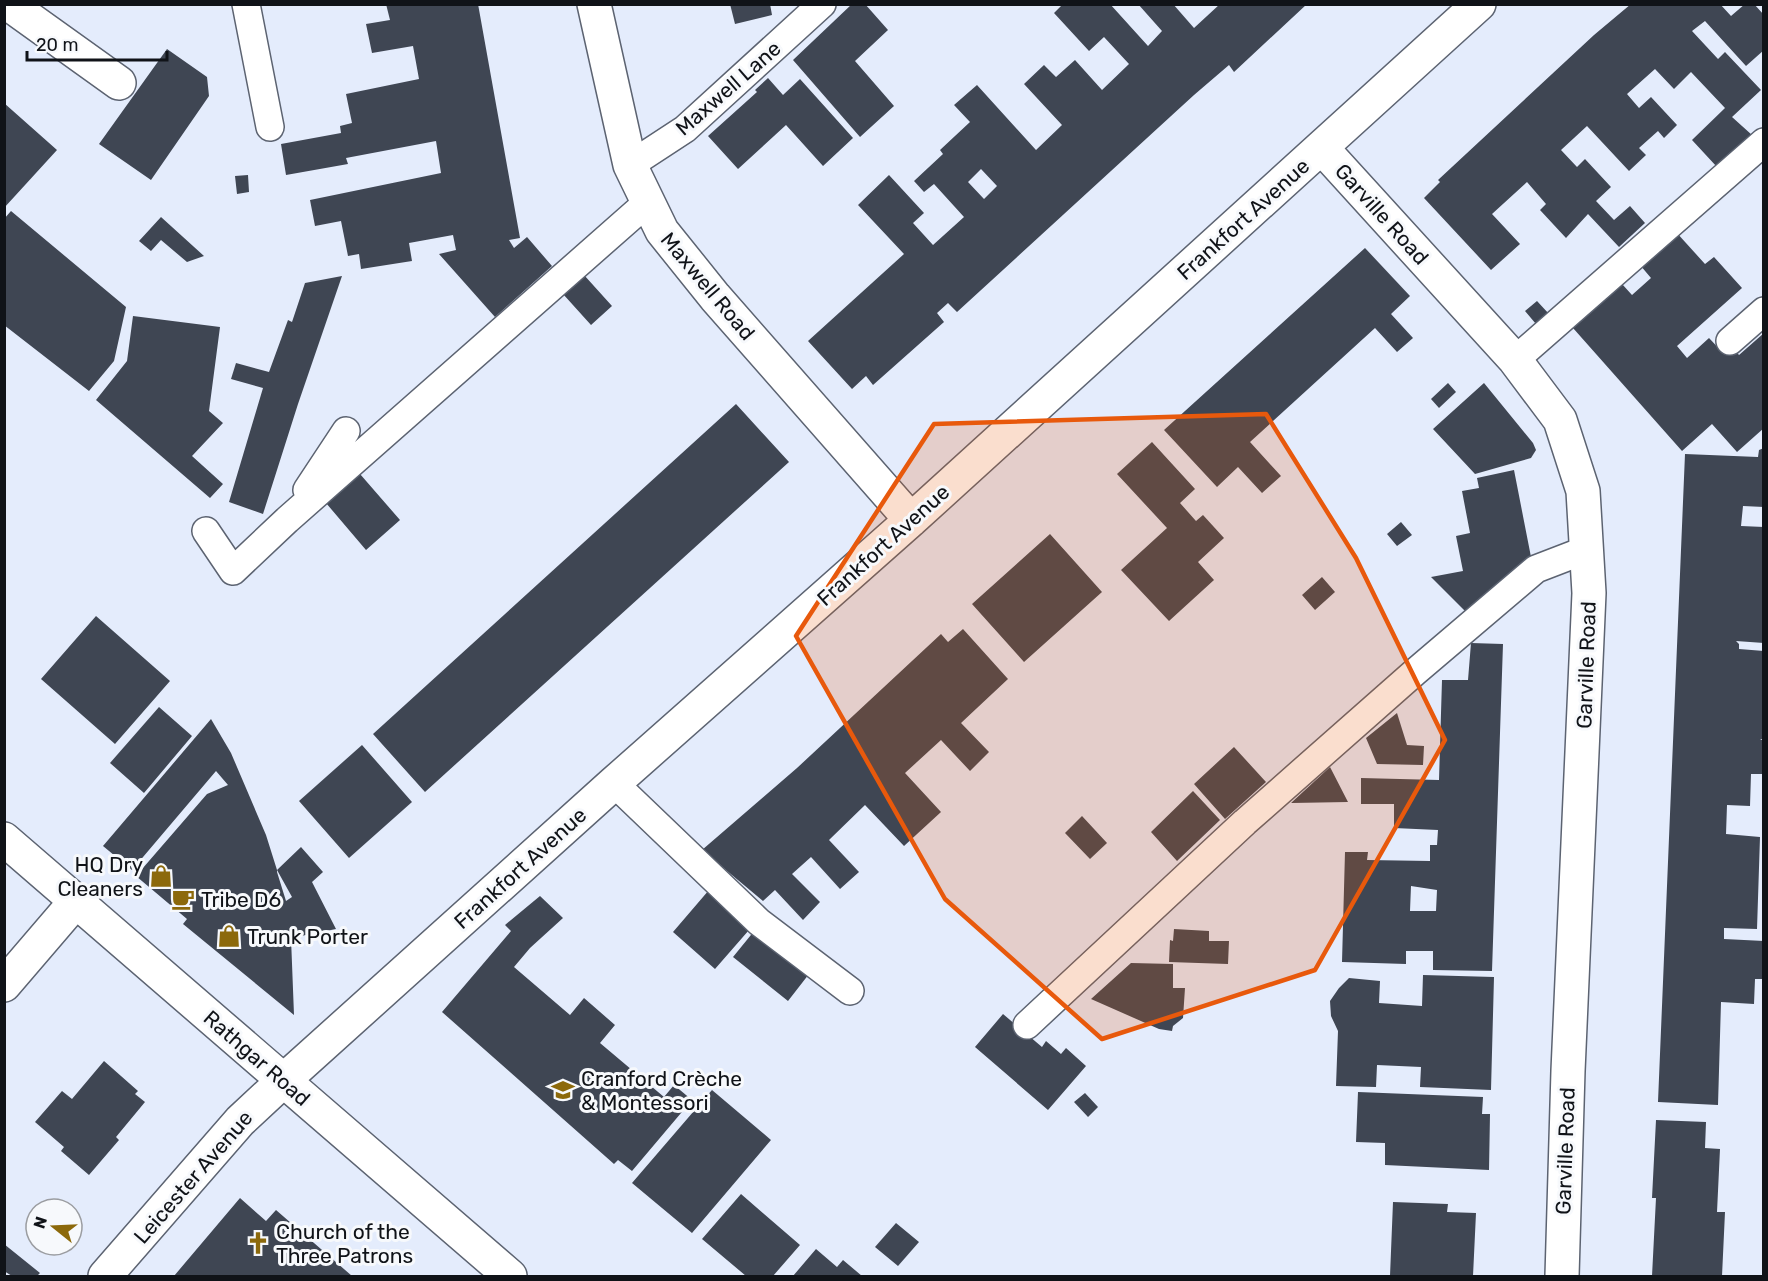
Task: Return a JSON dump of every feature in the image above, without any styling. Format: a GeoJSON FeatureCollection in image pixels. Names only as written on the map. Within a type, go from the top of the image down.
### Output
{"type":"FeatureCollection","features":[{"type":"Feature","properties":{"kind":"street"},"geometry":{"type":"LineString","coordinates":[[14,4],[13,7],[119,83]]}},
{"type":"Feature","properties":{"kind":"street","name":"Maxwell Road"},"geometry":{"type":"LineString","coordinates":[[594,4],[630,165],[662,231],[715,297],[911,520]]}},
{"type":"Feature","properties":{"kind":"street","name":"Frankfort Avenue"},"geometry":{"type":"LineString","coordinates":[[283,1081],[911,520],[1479,4]]}},
{"type":"Feature","properties":{"kind":"street","name":"Garville Road"},"geometry":{"type":"LineString","coordinates":[[1322,148],[1515,360],[1560,420],[1583,491],[1589,593],[1568,1071],[1562,1276]]}},
{"type":"Feature","properties":{"kind":"street","name":"Rathgar Road"},"geometry":{"type":"LineString","coordinates":[[4,839],[510,1276]]}},
{"type":"Feature","properties":{"kind":"street"},"geometry":{"type":"LineString","coordinates":[[4,985],[75,901]]}},
{"type":"Feature","properties":{"kind":"street","name":"Leicester Avenue"},"geometry":{"type":"LineString","coordinates":[[105,1276],[240,1121],[283,1081]]}},
{"type":"Feature","properties":{"kind":"lane"},"geometry":{"type":"LineString","coordinates":[[246,4],[270,128]]}},
{"type":"Feature","properties":{"kind":"lane","name":"Maxwell Lane"},"geometry":{"type":"LineString","coordinates":[[630,165],[685,129],[822,4]]}},
{"type":"Feature","properties":{"kind":"lane"},"geometry":{"type":"LineString","coordinates":[[1515,360],[1764,142]]}},
{"type":"Feature","properties":{"kind":"lane"},"geometry":{"type":"LineString","coordinates":[[206,531],[233,571],[287,520],[648,202]]}},
{"type":"Feature","properties":{"kind":"lane"},"geometry":{"type":"LineString","coordinates":[[1730,341],[1764,311]]}},
{"type":"Feature","properties":{"kind":"lane"},"geometry":{"type":"LineString","coordinates":[[287,520],[346,431]]}},
{"type":"Feature","properties":{"kind":"lane"},"geometry":{"type":"LineString","coordinates":[[1027,1024],[1254,814],[1536,569],[1588,549]]}},
{"type":"Feature","properties":{"kind":"lane"},"geometry":{"type":"LineString","coordinates":[[614,783],[759,922],[850,991]]}},
{"type":"Feature","properties":{"kind":"highlighted area"},"geometry":{"type":"Polygon","coordinates":[[[1266,414],[1356,558],[1445,740],[1315,970],[1102,1039],[945,899],[796,636],[934,424],[1266,414]]]}},
{"type":"Feature","properties":{"kind":"building"},"geometry":{"type":"Polygon","coordinates":[[[386,4],[478,4],[520,238],[509,240],[514,248],[527,237],[552,266],[495,317],[439,254],[456,250],[453,235],[409,243],[412,261],[361,269],[359,254],[348,256],[341,221],[315,226],[310,200],[441,173],[436,141],[346,158],[348,164],[286,175],[281,144],[341,133],[340,126],[352,123],[346,94],[419,79],[413,46],[372,53],[366,24],[390,20],[386,4]]]}},
{"type":"Feature","properties":{"kind":"building"},"geometry":{"type":"Polygon","coordinates":[[[730,4],[770,4],[772,15],[735,24],[730,4]]]}},
{"type":"Feature","properties":{"kind":"building"},"geometry":{"type":"Polygon","coordinates":[[[852,4],[865,4],[888,30],[855,61],[894,106],[860,137],[793,60],[852,4]]]}},
{"type":"Feature","properties":{"kind":"building"},"geometry":{"type":"Polygon","coordinates":[[[1063,4],[1110,4],[1148,46],[1162,31],[1138,4],[1173,4],[1194,28],[1220,4],[1307,4],[1234,72],[1229,65],[1194,95],[957,312],[948,303],[937,313],[944,322],[873,385],[866,376],[852,389],[808,341],[904,254],[858,205],[889,175],[924,213],[913,223],[933,245],[964,217],[934,184],[924,192],[914,181],[943,154],[940,150],[970,122],[954,105],[977,85],[1036,150],[1062,125],[1024,84],[1044,65],[1056,77],[1075,60],[1102,90],[1129,64],[1104,37],[1089,51],[1054,13],[1063,4]],[[981,169],[968,182],[984,199],[997,186],[981,169]]]}},
{"type":"Feature","properties":{"kind":"building"},"geometry":{"type":"Polygon","coordinates":[[[1631,4],[1720,4],[1731,16],[1745,4],[1754,4],[1764,15],[1764,50],[1746,66],[1705,21],[1692,31],[1718,59],[1725,52],[1761,90],[1732,117],[1752,135],[1717,167],[1692,140],[1725,108],[1691,72],[1674,89],[1655,69],[1627,94],[1639,108],[1651,97],[1677,125],[1664,138],[1658,131],[1639,148],[1646,155],[1629,171],[1587,126],[1561,150],[1577,167],[1585,159],[1611,187],[1596,201],[1614,220],[1630,206],[1645,223],[1619,247],[1588,214],[1566,238],[1540,210],[1546,204],[1527,182],[1492,214],[1520,244],[1491,270],[1424,198],[1440,182],[1438,180],[1594,35],[1631,4]]]}},
{"type":"Feature","properties":{"kind":"building"},"geometry":{"type":"Polygon","coordinates":[[[167,49],[207,77],[209,96],[151,180],[99,144],[167,49]]]}},
{"type":"Feature","properties":{"kind":"building"},"geometry":{"type":"Polygon","coordinates":[[[768,78],[783,95],[800,79],[853,138],[823,166],[786,125],[738,169],[708,136],[757,92],[755,90],[768,78]]]}},
{"type":"Feature","properties":{"kind":"building"},"geometry":{"type":"Polygon","coordinates":[[[4,103],[57,150],[4,208],[4,103]]]}},
{"type":"Feature","properties":{"kind":"building"},"geometry":{"type":"Polygon","coordinates":[[[248,175],[249,192],[237,194],[235,176],[248,175]]]}},
{"type":"Feature","properties":{"kind":"building"},"geometry":{"type":"Polygon","coordinates":[[[11,211],[126,307],[114,361],[89,391],[4,325],[4,219],[11,211]]]}},
{"type":"Feature","properties":{"kind":"building"},"geometry":{"type":"Polygon","coordinates":[[[161,217],[204,256],[187,262],[161,240],[151,251],[139,241],[161,217]]]}},
{"type":"Feature","properties":{"kind":"building"},"geometry":{"type":"Polygon","coordinates":[[[1676,232],[1705,264],[1714,257],[1742,288],[1677,346],[1687,358],[1709,338],[1724,354],[1732,347],[1739,355],[1764,333],[1764,428],[1737,452],[1712,424],[1682,451],[1573,328],[1622,284],[1632,295],[1651,278],[1640,265],[1676,232]]]}},
{"type":"Feature","properties":{"kind":"building"},"geometry":{"type":"Polygon","coordinates":[[[1365,248],[1410,296],[1391,314],[1413,338],[1397,352],[1375,328],[1250,442],[1281,476],[1262,493],[1238,467],[1217,487],[1164,430],[1365,248]]]}},
{"type":"Feature","properties":{"kind":"building"},"geometry":{"type":"Polygon","coordinates":[[[584,275],[612,306],[591,325],[563,294],[584,275]]]}},
{"type":"Feature","properties":{"kind":"building"},"geometry":{"type":"Polygon","coordinates":[[[342,276],[263,514],[229,502],[263,388],[231,379],[236,363],[269,372],[288,320],[292,322],[305,283],[342,276]]]}},
{"type":"Feature","properties":{"kind":"building"},"geometry":{"type":"Polygon","coordinates":[[[1537,301],[1549,314],[1536,324],[1525,311],[1537,301]]]}},
{"type":"Feature","properties":{"kind":"building"},"geometry":{"type":"Polygon","coordinates":[[[133,316],[220,327],[209,411],[223,423],[192,456],[223,484],[210,498],[96,400],[127,361],[133,316]]]}},
{"type":"Feature","properties":{"kind":"building"},"geometry":{"type":"Polygon","coordinates":[[[1448,383],[1456,392],[1439,408],[1431,399],[1448,383]]]}},
{"type":"Feature","properties":{"kind":"building"},"geometry":{"type":"Polygon","coordinates":[[[1484,383],[1533,443],[1536,450],[1531,458],[1475,474],[1433,429],[1484,383]]]}},
{"type":"Feature","properties":{"kind":"building"},"geometry":{"type":"Polygon","coordinates":[[[736,404],[789,462],[425,792],[373,734],[736,404]]]}},
{"type":"Feature","properties":{"kind":"building"},"geometry":{"type":"Polygon","coordinates":[[[1152,442],[1195,489],[1180,503],[1196,521],[1203,515],[1224,538],[1198,562],[1214,580],[1169,621],[1121,570],[1167,528],[1117,474],[1152,442]]]}},
{"type":"Feature","properties":{"kind":"building"},"geometry":{"type":"Polygon","coordinates":[[[1764,448],[1764,507],[1743,506],[1741,526],[1764,527],[1764,643],[1736,641],[1739,649],[1764,651],[1764,739],[1760,739],[1764,741],[1764,774],[1751,774],[1750,806],[1727,805],[1726,834],[1760,837],[1757,929],[1724,928],[1724,939],[1764,941],[1764,979],[1755,979],[1754,1004],[1721,1002],[1718,1105],[1658,1102],[1685,454],[1758,457],[1759,450],[1764,448]]]}},
{"type":"Feature","properties":{"kind":"building"},"geometry":{"type":"Polygon","coordinates":[[[1514,470],[1531,557],[1465,611],[1431,577],[1463,571],[1456,536],[1470,533],[1462,491],[1479,488],[1477,478],[1514,470]]]}},
{"type":"Feature","properties":{"kind":"building"},"geometry":{"type":"Polygon","coordinates":[[[360,474],[400,520],[366,550],[326,503],[360,474]]]}},
{"type":"Feature","properties":{"kind":"building"},"geometry":{"type":"Polygon","coordinates":[[[1401,522],[1412,535],[1397,546],[1387,534],[1401,522]]]}},
{"type":"Feature","properties":{"kind":"building"},"geometry":{"type":"Polygon","coordinates":[[[1050,534],[1102,592],[1024,662],[972,604],[1050,534]]]}},
{"type":"Feature","properties":{"kind":"building"},"geometry":{"type":"Polygon","coordinates":[[[1322,577],[1335,592],[1315,610],[1302,595],[1322,577]]]}},
{"type":"Feature","properties":{"kind":"building"},"geometry":{"type":"Polygon","coordinates":[[[96,616],[170,681],[115,744],[41,679],[96,616]]]}},
{"type":"Feature","properties":{"kind":"building"},"geometry":{"type":"Polygon","coordinates":[[[963,629],[1008,679],[961,723],[989,752],[970,771],[941,740],[905,773],[941,812],[904,846],[865,805],[829,840],[859,872],[840,889],[811,857],[792,874],[820,902],[803,920],[775,890],[763,901],[702,850],[797,768],[941,634],[948,642],[963,629]]]}},
{"type":"Feature","properties":{"kind":"building"},"geometry":{"type":"Polygon","coordinates":[[[1471,643],[1503,644],[1492,971],[1433,970],[1433,951],[1406,951],[1406,964],[1342,962],[1345,852],[1368,852],[1367,860],[1430,861],[1430,845],[1437,845],[1438,830],[1394,828],[1394,804],[1361,804],[1361,778],[1439,780],[1442,680],[1468,680],[1471,643]],[[1411,886],[1410,911],[1436,911],[1437,890],[1411,886]]]}},
{"type":"Feature","properties":{"kind":"building"},"geometry":{"type":"Polygon","coordinates":[[[159,707],[192,736],[144,793],[110,763],[159,707]]]}},
{"type":"Feature","properties":{"kind":"building"},"geometry":{"type":"Polygon","coordinates":[[[1397,713],[1407,745],[1424,746],[1423,765],[1377,764],[1366,738],[1397,713]]]}},
{"type":"Feature","properties":{"kind":"building"},"geometry":{"type":"Polygon","coordinates":[[[211,719],[231,753],[266,835],[277,870],[301,847],[323,872],[312,882],[336,929],[291,938],[294,1015],[183,924],[187,919],[136,876],[207,794],[228,785],[216,771],[132,870],[103,846],[211,719]],[[277,870],[286,901],[292,897],[277,870]]]}},
{"type":"Feature","properties":{"kind":"building"},"geometry":{"type":"Polygon","coordinates":[[[362,745],[412,802],[349,858],[299,801],[362,745]]]}},
{"type":"Feature","properties":{"kind":"building"},"geometry":{"type":"Polygon","coordinates":[[[1234,747],[1266,782],[1225,819],[1194,784],[1234,747]]]}},
{"type":"Feature","properties":{"kind":"building"},"geometry":{"type":"Polygon","coordinates":[[[1330,767],[1348,802],[1291,803],[1330,767]]]}},
{"type":"Feature","properties":{"kind":"building"},"geometry":{"type":"Polygon","coordinates":[[[1193,791],[1220,820],[1177,861],[1151,832],[1193,791]]]}},
{"type":"Feature","properties":{"kind":"building"},"geometry":{"type":"Polygon","coordinates":[[[1082,816],[1107,843],[1090,859],[1065,833],[1082,816]]]}},
{"type":"Feature","properties":{"kind":"building"},"geometry":{"type":"Polygon","coordinates":[[[709,890],[749,930],[715,969],[673,932],[709,890]]]}},
{"type":"Feature","properties":{"kind":"building"},"geometry":{"type":"Polygon","coordinates":[[[540,896],[563,918],[530,948],[514,967],[570,1015],[584,998],[615,1025],[600,1043],[664,1097],[674,1085],[692,1100],[632,1171],[618,1160],[614,1164],[442,1012],[511,931],[505,925],[540,896]]]}},
{"type":"Feature","properties":{"kind":"building"},"geometry":{"type":"Polygon","coordinates":[[[1174,929],[1209,931],[1209,941],[1229,941],[1228,964],[1169,962],[1170,940],[1173,941],[1174,929]]]}},
{"type":"Feature","properties":{"kind":"building"},"geometry":{"type":"Polygon","coordinates":[[[755,930],[809,974],[788,1001],[733,957],[755,930]]]}},
{"type":"Feature","properties":{"kind":"building"},"geometry":{"type":"Polygon","coordinates":[[[1131,963],[1173,964],[1173,988],[1185,988],[1183,1018],[1173,1026],[1172,1031],[1159,1029],[1091,999],[1131,963]]]}},
{"type":"Feature","properties":{"kind":"building"},"geometry":{"type":"Polygon","coordinates":[[[1423,975],[1494,977],[1491,1090],[1420,1087],[1421,1067],[1377,1065],[1376,1087],[1336,1086],[1338,1031],[1331,1016],[1330,1001],[1339,988],[1349,978],[1380,981],[1379,1003],[1422,1006],[1423,975]]]}},
{"type":"Feature","properties":{"kind":"building"},"geometry":{"type":"Polygon","coordinates":[[[1003,1014],[1042,1047],[1046,1041],[1061,1054],[1066,1048],[1086,1066],[1048,1110],[975,1047],[1003,1014]]]}},
{"type":"Feature","properties":{"kind":"building"},"geometry":{"type":"Polygon","coordinates":[[[104,1061],[138,1091],[135,1094],[145,1102],[116,1137],[119,1140],[89,1175],[61,1151],[64,1147],[35,1122],[62,1091],[72,1099],[104,1061]]]}},
{"type":"Feature","properties":{"kind":"building"},"geometry":{"type":"Polygon","coordinates":[[[712,1090],[771,1140],[692,1233],[632,1183],[712,1090]]]}},
{"type":"Feature","properties":{"kind":"building"},"geometry":{"type":"Polygon","coordinates":[[[1358,1092],[1483,1097],[1482,1114],[1490,1114],[1489,1170],[1385,1165],[1385,1143],[1356,1142],[1358,1092]]]}},
{"type":"Feature","properties":{"kind":"building"},"geometry":{"type":"Polygon","coordinates":[[[1085,1093],[1098,1107],[1088,1117],[1074,1102],[1085,1093]]]}},
{"type":"Feature","properties":{"kind":"building"},"geometry":{"type":"Polygon","coordinates":[[[1656,1120],[1706,1122],[1705,1148],[1720,1149],[1717,1212],[1725,1212],[1722,1276],[1652,1276],[1656,1198],[1652,1198],[1656,1120]]]}},
{"type":"Feature","properties":{"kind":"building"},"geometry":{"type":"Polygon","coordinates":[[[741,1194],[800,1245],[773,1276],[746,1276],[702,1239],[741,1194]]]}},
{"type":"Feature","properties":{"kind":"building","name":"Church of the Three Patrons"},"geometry":{"type":"Polygon","coordinates":[[[240,1198],[266,1221],[276,1210],[352,1276],[174,1276],[240,1198]]]}},
{"type":"Feature","properties":{"kind":"building"},"geometry":{"type":"Polygon","coordinates":[[[1393,1202],[1448,1204],[1447,1212],[1476,1213],[1473,1276],[1390,1276],[1393,1202]]]}},
{"type":"Feature","properties":{"kind":"building"},"geometry":{"type":"Polygon","coordinates":[[[896,1223],[919,1242],[898,1266],[875,1247],[896,1223]]]}},
{"type":"Feature","properties":{"kind":"building"},"geometry":{"type":"Polygon","coordinates":[[[4,1244],[40,1273],[37,1276],[12,1276],[4,1271],[4,1244]]]}},
{"type":"Feature","properties":{"kind":"building"},"geometry":{"type":"Polygon","coordinates":[[[816,1249],[837,1267],[843,1260],[862,1276],[793,1276],[816,1249]]]}},
{"type":"Feature","properties":{"kind":"place","name":"HQ Dry Cleaners"},"geometry":{"type":"Point","coordinates":[161,876]}},
{"type":"Feature","properties":{"kind":"place","name":"Tribe D6"},"geometry":{"type":"Point","coordinates":[183,899]}},
{"type":"Feature","properties":{"kind":"place","name":"Trunk Porter"},"geometry":{"type":"Point","coordinates":[229,936]}},
{"type":"Feature","properties":{"kind":"place","name":"Cranford Crèche & Montessori"},"geometry":{"type":"Point","coordinates":[563,1090]}},
{"type":"Feature","properties":{"kind":"place","name":"Church of the Three Patrons"},"geometry":{"type":"Point","coordinates":[258,1243]}}]}
